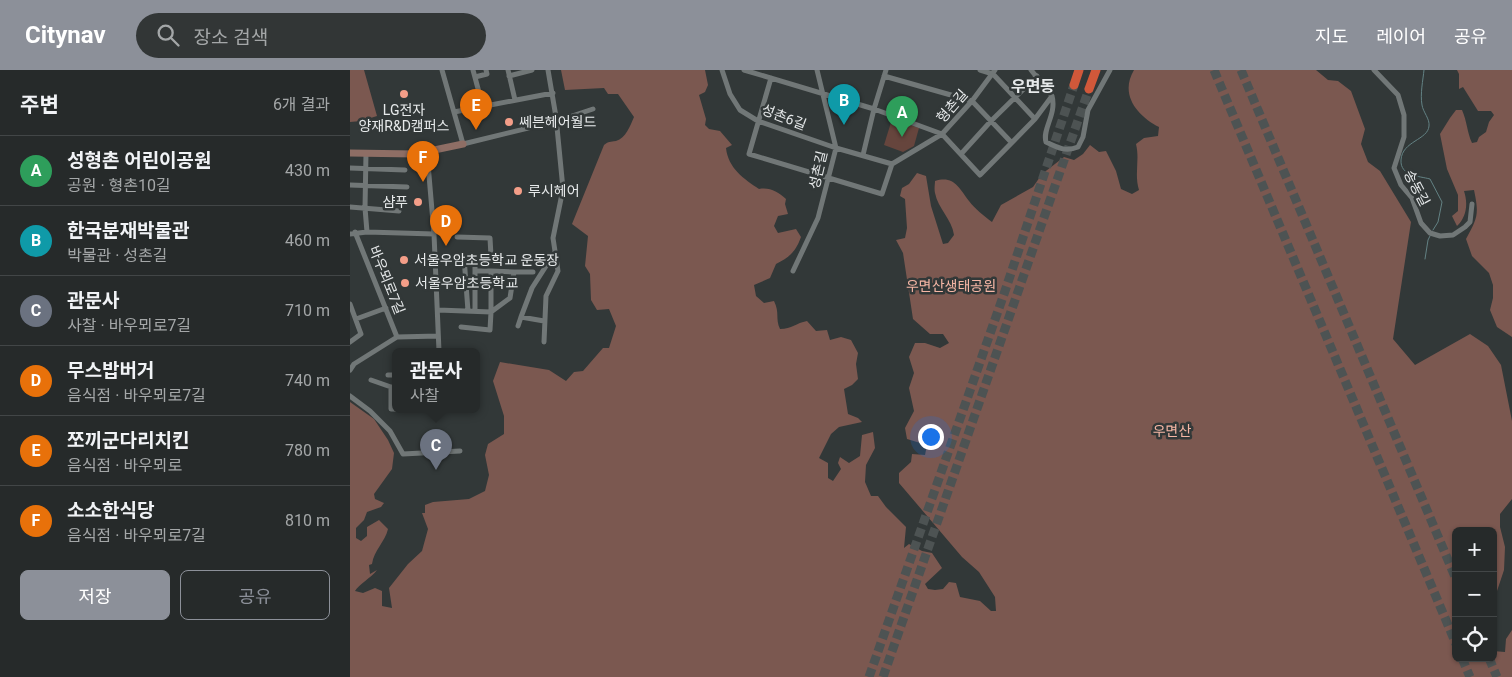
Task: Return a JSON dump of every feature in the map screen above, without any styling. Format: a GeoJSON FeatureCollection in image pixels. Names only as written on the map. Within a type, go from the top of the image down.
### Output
{"type":"FeatureCollection","features":[{"type":"Feature","properties":{"kind":"highway"},"geometry":{"type":"LineString","coordinates":[[1074,85],[1080,70]]}},
{"type":"Feature","properties":{"kind":"highway"},"geometry":{"type":"LineString","coordinates":[[1089,89],[1096,70]]}},
{"type":"Feature","properties":{"kind":"street"},"geometry":{"type":"LineString","coordinates":[[442,70],[463,144]]}},
{"type":"Feature","properties":{"kind":"street"},"geometry":{"type":"LineString","coordinates":[[473,70],[483,107]]}},
{"type":"Feature","properties":{"kind":"street"},"geometry":{"type":"LineString","coordinates":[[475,77],[486,74],[486,70]]}},
{"type":"Feature","properties":{"kind":"street"},"geometry":{"type":"LineString","coordinates":[[515,100],[509,73],[532,70]]}},
{"type":"Feature","properties":{"kind":"street"},"geometry":{"type":"LineString","coordinates":[[544,342],[546,296],[558,271],[553,238],[563,189],[557,121],[548,70]]}},
{"type":"Feature","properties":{"kind":"street","name":"성촌6길"},"geometry":{"type":"LineString","coordinates":[[722,70],[730,94],[740,110],[758,121],[836,148]]}},
{"type":"Feature","properties":{"kind":"street"},"geometry":{"type":"LineString","coordinates":[[744,70],[874,109],[942,134],[980,175],[1034,119],[1052,96]]}},
{"type":"Feature","properties":{"kind":"street","name":"성촌길"},"geometry":{"type":"LineString","coordinates":[[793,271],[818,218],[836,148],[817,70]]}},
{"type":"Feature","properties":{"kind":"street"},"geometry":{"type":"LineString","coordinates":[[980,70],[994,72],[1034,119]]}},
{"type":"Feature","properties":{"kind":"street"},"geometry":{"type":"LineString","coordinates":[[1031,70],[1052,96],[1055,104],[1045,137],[1046,142],[1057,148],[1070,151],[1078,147],[1083,137],[1088,110],[1110,70]]}},
{"type":"Feature","properties":{"kind":"street","name":"송동길"},"geometry":{"type":"LineString","coordinates":[[1374,70],[1398,95],[1404,115],[1404,137],[1394,168],[1401,185],[1412,198],[1421,223],[1430,232],[1440,236],[1453,235],[1470,222],[1472,204]]}},
{"type":"Feature","properties":{"kind":"street","name":"형촌길"},"geometry":{"type":"LineString","coordinates":[[892,164],[942,134],[972,101],[994,72]]}},
{"type":"Feature","properties":{"kind":"street"},"geometry":{"type":"LineString","coordinates":[[863,156],[885,73],[972,101],[1012,142]]}},
{"type":"Feature","properties":{"kind":"street"},"geometry":{"type":"LineString","coordinates":[[961,154],[991,121],[1037,76]]}},
{"type":"Feature","properties":{"kind":"street"},"geometry":{"type":"LineString","coordinates":[[771,78],[749,154],[882,194],[892,164],[836,148]]}},
{"type":"Feature","properties":{"kind":"street"},"geometry":{"type":"LineString","coordinates":[[454,112],[553,93]]}},
{"type":"Feature","properties":{"kind":"street"},"geometry":{"type":"LineString","coordinates":[[350,153],[415,154],[427,152],[557,121],[593,109]]}},
{"type":"Feature","properties":{"kind":"street"},"geometry":{"type":"LineString","coordinates":[[427,152],[434,234],[439,348]]}},
{"type":"Feature","properties":{"kind":"street"},"geometry":{"type":"LineString","coordinates":[[366,154],[365,208],[367,232]]}},
{"type":"Feature","properties":{"kind":"street"},"geometry":{"type":"LineString","coordinates":[[350,168],[405,170]]}},
{"type":"Feature","properties":{"kind":"street"},"geometry":{"type":"LineString","coordinates":[[350,185],[407,187]]}},
{"type":"Feature","properties":{"kind":"street"},"geometry":{"type":"LineString","coordinates":[[350,207],[399,211]]}},
{"type":"Feature","properties":{"kind":"street","name":"바우뫼로7길"},"geometry":{"type":"LineString","coordinates":[[397,336],[353,233],[434,234]]}},
{"type":"Feature","properties":{"kind":"street"},"geometry":{"type":"LineString","coordinates":[[434,257],[492,256],[490,238],[456,237]]}},
{"type":"Feature","properties":{"kind":"street"},"geometry":{"type":"LineString","coordinates":[[518,326],[532,288],[555,252]]}},
{"type":"Feature","properties":{"kind":"street"},"geometry":{"type":"LineString","coordinates":[[464,257],[468,311]]}},
{"type":"Feature","properties":{"kind":"street"},"geometry":{"type":"LineString","coordinates":[[475,257],[475,312]]}},
{"type":"Feature","properties":{"kind":"street"},"geometry":{"type":"LineString","coordinates":[[475,271],[533,272]]}},
{"type":"Feature","properties":{"kind":"street"},"geometry":{"type":"LineString","coordinates":[[461,327],[490,330],[491,271]]}},
{"type":"Feature","properties":{"kind":"street"},"geometry":{"type":"LineString","coordinates":[[438,310],[491,312],[510,298],[514,272]]}},
{"type":"Feature","properties":{"kind":"street"},"geometry":{"type":"LineString","coordinates":[[350,304],[361,334],[350,342]]}},
{"type":"Feature","properties":{"kind":"street"},"geometry":{"type":"LineString","coordinates":[[356,319],[386,308]]}},
{"type":"Feature","properties":{"kind":"street"},"geometry":{"type":"LineString","coordinates":[[521,317],[544,321]]}},
{"type":"Feature","properties":{"kind":"street","name":"바우뫼로7길"},"geometry":{"type":"LineString","coordinates":[[350,370],[354,364],[397,336],[438,336]]}},
{"type":"Feature","properties":{"kind":"street"},"geometry":{"type":"LineString","coordinates":[[350,358],[354,364]]}},
{"type":"Feature","properties":{"kind":"street"},"geometry":{"type":"LineString","coordinates":[[371,380],[392,386]]}},
{"type":"Feature","properties":{"kind":"street"},"geometry":{"type":"LineString","coordinates":[[350,396],[370,411],[390,432],[403,454],[460,451]]}},
{"type":"Feature","properties":{"kind":"shaded area"},"geometry":{"type":"Polygon","coordinates":[[[892,119],[919,128],[914,146],[903,152],[884,145],[892,119]]]}},
{"type":"Feature","properties":{"kind":"green space"},"geometry":{"type":"Polygon","coordinates":[[[350,70],[364,70],[377,116],[350,122],[350,70]]]}},
{"type":"Feature","properties":{"kind":"green space","name":"우면산"},"geometry":{"type":"Polygon","coordinates":[[[561,70],[705,70],[708,85],[705,92],[699,95],[706,119],[705,125],[709,129],[720,131],[732,145],[726,148],[727,155],[733,167],[742,177],[759,189],[774,191],[786,199],[785,204],[788,214],[778,216],[774,226],[778,233],[796,229],[801,237],[792,253],[776,264],[770,278],[754,285],[756,296],[764,303],[774,301],[780,329],[807,321],[816,331],[827,330],[830,340],[841,337],[851,340],[858,353],[856,364],[858,379],[844,389],[848,414],[862,422],[839,427],[831,434],[819,458],[828,463],[828,478],[833,481],[841,469],[838,463],[840,457],[849,463],[860,456],[862,435],[873,432],[875,448],[866,465],[865,482],[871,496],[878,496],[906,527],[904,548],[909,544],[922,551],[932,553],[942,568],[925,584],[928,589],[943,589],[949,582],[956,583],[960,597],[980,601],[991,611],[996,611],[995,597],[979,572],[962,557],[899,483],[899,473],[911,462],[912,454],[925,455],[927,445],[907,439],[905,428],[914,411],[909,388],[914,373],[909,357],[915,343],[925,343],[940,348],[949,343],[943,334],[930,334],[913,319],[903,253],[896,240],[905,238],[907,228],[905,199],[900,196],[902,188],[909,184],[917,173],[926,176],[931,206],[943,244],[948,243],[954,235],[953,229],[937,199],[935,181],[951,181],[959,187],[974,207],[992,222],[1001,205],[1033,187],[1042,174],[1064,157],[1074,160],[1083,154],[1090,145],[1099,152],[1106,151],[1116,171],[1121,189],[1132,194],[1139,190],[1136,144],[1144,138],[1158,136],[1159,127],[1144,117],[1133,104],[1129,88],[1134,70],[1316,70],[1328,80],[1338,81],[1351,91],[1365,129],[1361,144],[1368,162],[1380,171],[1411,222],[1393,339],[1415,365],[1470,334],[1488,346],[1501,365],[1512,421],[1512,499],[1500,514],[1500,527],[1505,547],[1504,570],[1497,591],[1497,527],[1452,527],[1452,662],[1497,662],[1497,651],[1505,652],[1506,639],[1512,630],[1512,677],[350,677],[350,402],[374,419],[394,453],[392,469],[374,494],[375,499],[384,503],[381,507],[367,512],[364,520],[356,528],[356,538],[361,541],[367,536],[367,527],[379,520],[388,529],[372,564],[369,565],[370,574],[377,570],[355,591],[363,593],[375,588],[382,591],[382,606],[392,608],[389,588],[408,564],[422,551],[428,529],[422,513],[425,513],[425,505],[433,502],[469,499],[485,491],[489,475],[485,455],[488,444],[504,434],[504,416],[493,381],[500,362],[549,370],[566,381],[574,372],[583,371],[603,348],[609,348],[616,326],[609,309],[597,310],[591,300],[590,274],[585,266],[588,236],[572,224],[604,145],[622,137],[634,117],[618,94],[608,94],[604,88],[565,90],[561,70]]]}},
{"type":"Feature","properties":{"kind":"green space"},"geometry":{"type":"Polygon","coordinates":[[[1457,70],[1512,70],[1512,337],[1497,327],[1490,310],[1493,298],[1493,285],[1489,273],[1472,256],[1466,239],[1476,215],[1477,205],[1474,190],[1464,191],[1466,210],[1457,226],[1452,216],[1458,211],[1458,195],[1447,169],[1440,134],[1456,110],[1462,110],[1472,143],[1477,142],[1479,137],[1486,132],[1489,122],[1494,115],[1491,111],[1478,111],[1463,87],[1459,89],[1459,74],[1457,70]]]}},
{"type":"Feature","properties":{"kind":"waterway"},"geometry":{"type":"LineString","coordinates":[[1424,70],[1421,101],[1428,121],[1428,131],[1406,149],[1402,154],[1401,160],[1407,172],[1430,179],[1442,202],[1438,222],[1433,230]]}},
{"type":"Feature","properties":{"kind":"waterway"},"geometry":{"type":"LineString","coordinates":[[1425,259],[1430,236]]}},
{"type":"Feature","properties":{"kind":"tunnel"},"geometry":{"type":"LineString","coordinates":[[1214,70],[1452,635]]}},
{"type":"Feature","properties":{"kind":"tunnel"},"geometry":{"type":"LineString","coordinates":[[1241,70],[1453,572]]}},
{"type":"Feature","properties":{"kind":"tunnel"},"geometry":{"type":"LineString","coordinates":[[869,677],[1004,294],[1074,85]]}},
{"type":"Feature","properties":{"kind":"tunnel"},"geometry":{"type":"LineString","coordinates":[[883,677],[1089,89]]}},
{"type":"Feature","properties":{"kind":"tunnel"},"geometry":{"type":"LineString","coordinates":[[1464,662],[1470,677]]}},
{"type":"Feature","properties":{"kind":"tunnel"},"geometry":{"type":"LineString","coordinates":[[1491,662],[1497,677]]}},
{"type":"Feature","properties":{"kind":"place","name":"LG전자 양재R&D캠퍼스"},"geometry":{"type":"Point","coordinates":[404,94]}},
{"type":"Feature","properties":{"kind":"place","name":"쎄븐헤어월드"},"geometry":{"type":"Point","coordinates":[509,122]}},
{"type":"Feature","properties":{"kind":"place","name":"한국분재박물관"},"geometry":{"type":"Point","coordinates":[844,125]}},
{"type":"Feature","properties":{"kind":"place","name":"쪼끼군다리치킨"},"geometry":{"type":"Point","coordinates":[476,130]}},
{"type":"Feature","properties":{"kind":"place","name":"성형촌 어린이공원"},"geometry":{"type":"Point","coordinates":[902,137]}},
{"type":"Feature","properties":{"kind":"place","name":"소소한식당"},"geometry":{"type":"Point","coordinates":[423,182]}},
{"type":"Feature","properties":{"kind":"place","name":"루시헤어"},"geometry":{"type":"Point","coordinates":[518,191]}},
{"type":"Feature","properties":{"kind":"place","name":"샴푸"},"geometry":{"type":"Point","coordinates":[418,202]}},
{"type":"Feature","properties":{"kind":"place","name":"무스밥버거"},"geometry":{"type":"Point","coordinates":[446,246]}},
{"type":"Feature","properties":{"kind":"place","name":"서울우암초등학교 운동장"},"geometry":{"type":"Point","coordinates":[404,260]}},
{"type":"Feature","properties":{"kind":"place","name":"서울우암초등학교"},"geometry":{"type":"Point","coordinates":[405,283]}},
{"type":"Feature","properties":{"kind":"place","name":"관문사"},"geometry":{"type":"Point","coordinates":[436,470]}},
{"type":"Feature","properties":{"kind":"district","name":"우면동"},"geometry":{"type":"Point","coordinates":[1033,86]}},
{"type":"Feature","properties":{"kind":"park label","name":"우면산생태공원"},"geometry":{"type":"Point","coordinates":[951,286]}}]}
